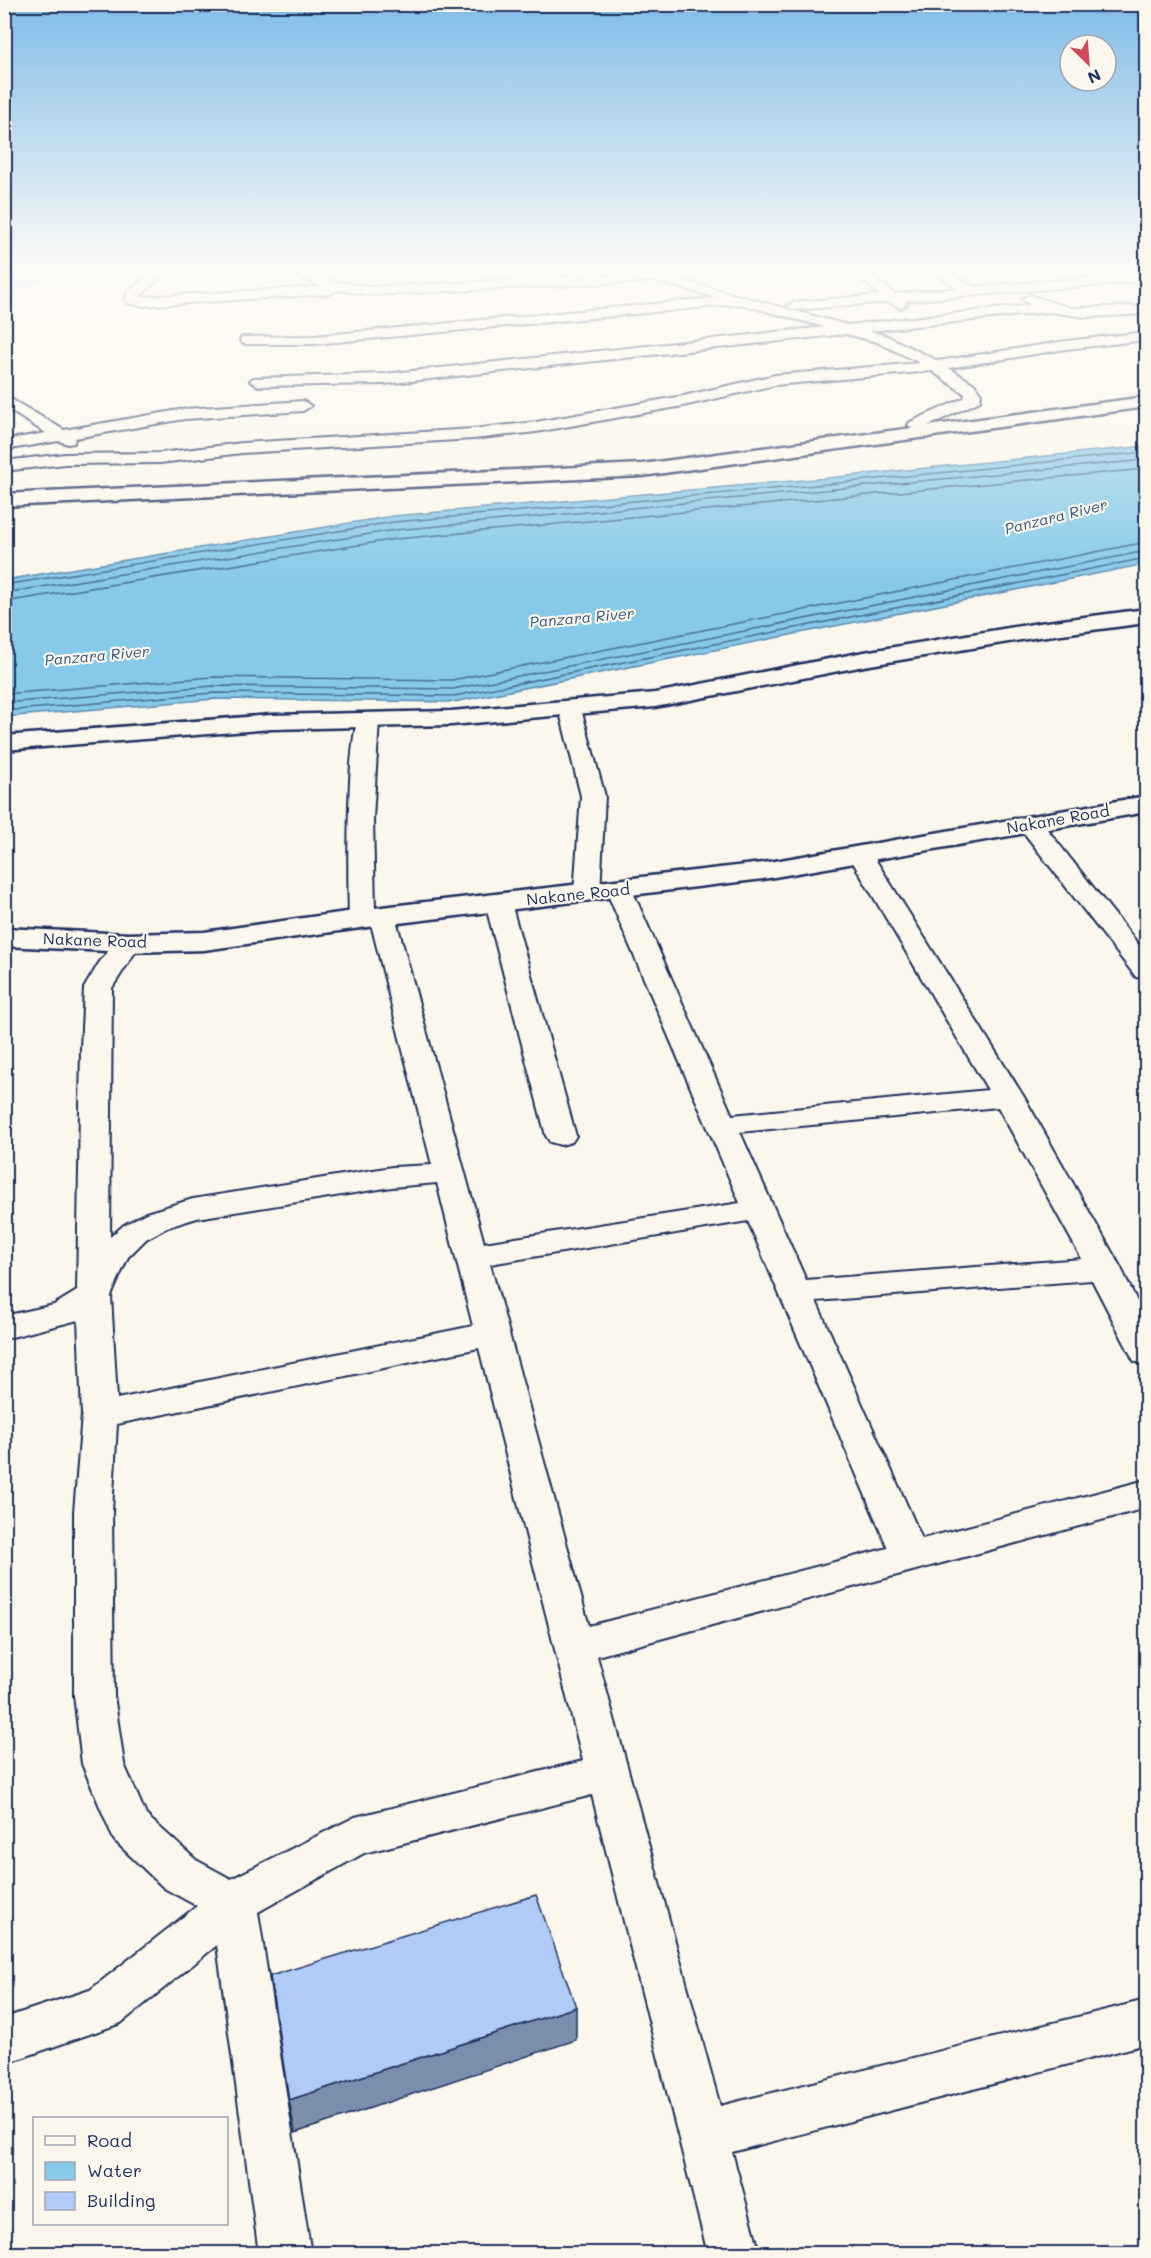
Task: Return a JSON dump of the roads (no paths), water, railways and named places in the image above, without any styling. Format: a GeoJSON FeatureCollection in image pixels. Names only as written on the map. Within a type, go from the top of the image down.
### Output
{"type":"FeatureCollection","features":[{"type":"Feature","properties":{"kind":"street"},"geometry":{"type":"LineString","coordinates":[[258,381],[384,379],[425,374]]}},
{"type":"Feature","properties":{"kind":"street"},"geometry":{"type":"LineString","coordinates":[[4,466],[65,459],[160,458],[242,448],[526,428],[683,400],[748,384],[847,374]]}},
{"type":"Feature","properties":{"kind":"street"},"geometry":{"type":"LineString","coordinates":[[4,489],[599,463],[921,429],[972,401],[973,394],[968,387],[948,374]]}},
{"type":"Feature","properties":{"kind":"street"},"geometry":{"type":"LineString","coordinates":[[4,500],[642,470],[1144,396]]}},
{"type":"Feature","properties":{"kind":"street"},"geometry":{"type":"LineString","coordinates":[[5,400],[61,434],[94,459]]}},
{"type":"Feature","properties":{"kind":"street"},"geometry":{"type":"LineString","coordinates":[[4,447],[61,434],[185,414],[303,405]]}},
{"type":"Feature","properties":{"kind":"street"},"geometry":{"type":"LineString","coordinates":[[4,447],[65,459]]}},
{"type":"Feature","properties":{"kind":"street"},"geometry":{"type":"LineString","coordinates":[[4,743],[271,722],[450,718],[655,700],[864,659],[1039,630],[1146,616]]}},
{"type":"Feature","properties":{"kind":"street"},"geometry":{"type":"LineString","coordinates":[[570,709],[593,796],[587,893]]}},
{"type":"Feature","properties":{"kind":"street"},"geometry":{"type":"LineString","coordinates":[[368,720],[361,782],[359,853],[372,917],[449,1173],[734,2253]]}},
{"type":"Feature","properties":{"kind":"street","name":"Nakane Road"},"geometry":{"type":"LineString","coordinates":[[4,937],[128,943],[204,941],[372,917],[619,890],[763,871],[1146,804]]}},
{"type":"Feature","properties":{"kind":"street"},"geometry":{"type":"LineString","coordinates":[[1030,824],[1146,971]]}},
{"type":"Feature","properties":{"kind":"street"},"geometry":{"type":"LineString","coordinates":[[860,854],[1008,1097],[1105,1268],[1146,1353]]}},
{"type":"Feature","properties":{"kind":"street"},"geometry":{"type":"LineString","coordinates":[[619,890],[757,1210],[910,1555]]}},
{"type":"Feature","properties":{"kind":"street"},"geometry":{"type":"LineString","coordinates":[[498,903],[561,1136]]}},
{"type":"Feature","properties":{"kind":"street"},"geometry":{"type":"LineString","coordinates":[[128,943],[112,963],[98,987],[95,1048],[94,1296],[100,1414],[93,1512],[94,1695],[103,1764],[129,1827],[180,1874],[234,1904]]}},
{"type":"Feature","properties":{"kind":"street"},"geometry":{"type":"LineString","coordinates":[[721,1125],[1008,1097]]}},
{"type":"Feature","properties":{"kind":"street"},"geometry":{"type":"LineString","coordinates":[[4,1328],[64,1314],[94,1296],[114,1252],[135,1232],[157,1220],[193,1209],[392,1177],[449,1173]]}},
{"type":"Feature","properties":{"kind":"street"},"geometry":{"type":"LineString","coordinates":[[471,1256],[757,1210]]}},
{"type":"Feature","properties":{"kind":"street"},"geometry":{"type":"LineString","coordinates":[[793,1292],[1105,1268]]}},
{"type":"Feature","properties":{"kind":"street"},"geometry":{"type":"LineString","coordinates":[[100,1414],[492,1334]]}},
{"type":"Feature","properties":{"kind":"street"},"geometry":{"type":"LineString","coordinates":[[574,1646],[1146,1494]]}},
{"type":"Feature","properties":{"kind":"street"},"geometry":{"type":"LineString","coordinates":[[4,2041],[104,2007],[249,1892],[356,1836],[608,1773]]}},
{"type":"Feature","properties":{"kind":"street"},"geometry":{"type":"LineString","coordinates":[[234,1904],[285,2253]]}},
{"type":"Feature","properties":{"kind":"street"},"geometry":{"type":"LineString","coordinates":[[702,2135],[1146,2022]]}},
{"type":"Feature","properties":{"kind":"water","name":"Panzara River"},"geometry":{"type":"Polygon","coordinates":[[[1146,446],[1146,564],[454,702],[214,699],[5,717],[5,580],[393,516],[827,478],[1146,446]]]}}]}
